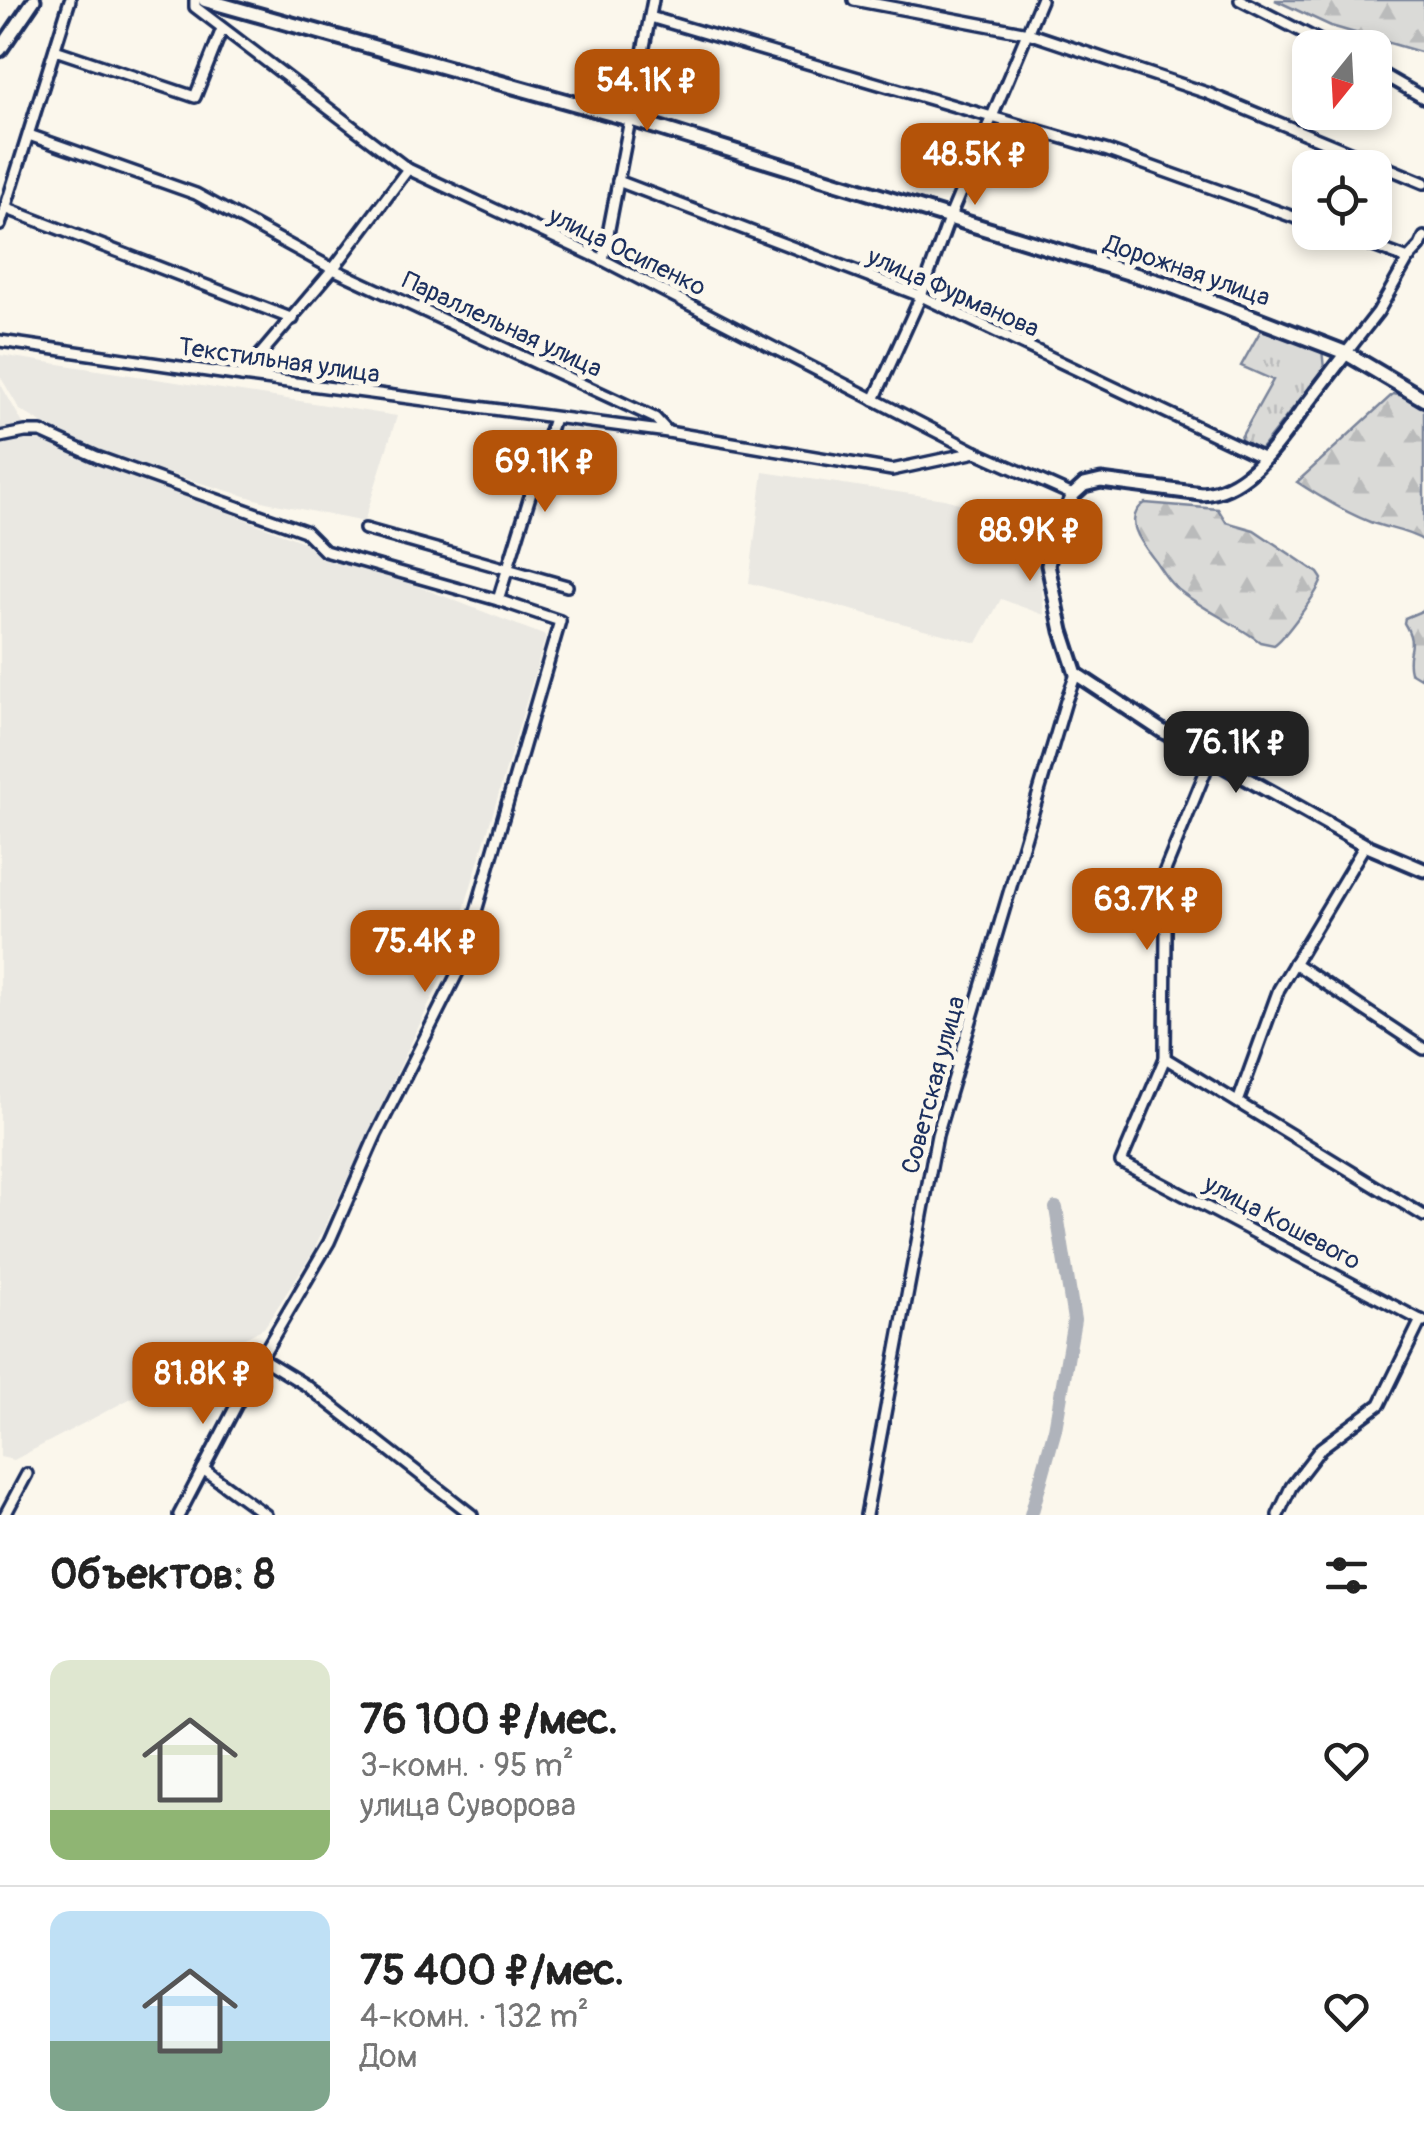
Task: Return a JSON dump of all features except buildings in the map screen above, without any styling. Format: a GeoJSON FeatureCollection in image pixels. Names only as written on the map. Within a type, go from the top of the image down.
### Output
{"type":"FeatureCollection","features":[{"type":"Feature","properties":{"kind":"main road","name":"Дорожная улица"},"geometry":{"type":"LineString","coordinates":[[206,0],[238,4],[630,119],[1172,286],[1346,352],[1424,398]]}},
{"type":"Feature","properties":{"kind":"street"},"geometry":{"type":"LineString","coordinates":[[0,224],[70,0]]}},
{"type":"Feature","properties":{"kind":"street","name":"улица Осипенко"},"geometry":{"type":"LineString","coordinates":[[195,0],[195,7],[222,29],[408,169],[602,260],[976,452],[1073,494]]}},
{"type":"Feature","properties":{"kind":"street"},"geometry":{"type":"LineString","coordinates":[[602,260],[653,0]]}},
{"type":"Feature","properties":{"kind":"street"},"geometry":{"type":"LineString","coordinates":[[854,0],[1028,34],[1207,93],[1424,183]]}},
{"type":"Feature","properties":{"kind":"street"},"geometry":{"type":"LineString","coordinates":[[874,400],[921,296],[1041,0]]}},
{"type":"Feature","properties":{"kind":"street"},"geometry":{"type":"LineString","coordinates":[[1240,0],[1299,30]]}},
{"type":"Feature","properties":{"kind":"street"},"geometry":{"type":"LineString","coordinates":[[0,50],[30,1]]}},
{"type":"Feature","properties":{"kind":"street"},"geometry":{"type":"LineString","coordinates":[[650,17],[1108,151],[1292,217]]}},
{"type":"Feature","properties":{"kind":"street"},"geometry":{"type":"LineString","coordinates":[[56,50],[196,97],[222,29]]}},
{"type":"Feature","properties":{"kind":"street"},"geometry":{"type":"LineString","coordinates":[[1392,80],[1424,98]]}},
{"type":"Feature","properties":{"kind":"street","name":"Параллельная улица"},"geometry":{"type":"LineString","coordinates":[[30,135],[196,194],[333,269],[655,418],[668,432],[892,470],[976,452]]}},
{"type":"Feature","properties":{"kind":"street"},"geometry":{"type":"LineString","coordinates":[[242,376],[333,269],[408,169]]}},
{"type":"Feature","properties":{"kind":"street","name":"улица Фурманова"},"geometry":{"type":"LineString","coordinates":[[618,181],[921,296],[1265,459]]}},
{"type":"Feature","properties":{"kind":"street"},"geometry":{"type":"LineString","coordinates":[[0,185],[12,187]]}},
{"type":"Feature","properties":{"kind":"street"},"geometry":{"type":"LineString","coordinates":[[6,208],[292,318]]}},
{"type":"Feature","properties":{"kind":"street"},"geometry":{"type":"LineString","coordinates":[[1424,236],[1378,312],[1265,459],[1240,480],[1213,494],[1101,481],[1084,484],[1073,494],[1055,536],[1048,565],[1076,674],[1121,706],[1365,845],[1424,870]]}},
{"type":"Feature","properties":{"kind":"street"},"geometry":{"type":"LineString","coordinates":[[1384,250],[1408,259]]}},
{"type":"Feature","properties":{"kind":"street","name":"Текстильная улица"},"geometry":{"type":"LineString","coordinates":[[0,340],[668,432]]}},
{"type":"Feature","properties":{"kind":"street"},"geometry":{"type":"LineString","coordinates":[[498,600],[554,418]]}},
{"type":"Feature","properties":{"kind":"street"},"geometry":{"type":"LineString","coordinates":[[0,437],[41,432],[97,458],[305,531],[325,551],[560,621],[459,970],[376,1134],[329,1242],[260,1358],[178,1515]]}},
{"type":"Feature","properties":{"kind":"street"},"geometry":{"type":"LineString","coordinates":[[365,529],[567,586]]}},
{"type":"Feature","properties":{"kind":"street","name":"Советская улица"},"geometry":{"type":"LineString","coordinates":[[866,1515],[937,1135],[1076,674]]}},
{"type":"Feature","properties":{"kind":"street"},"geometry":{"type":"LineString","coordinates":[[1211,758],[1164,873],[1165,1058],[1424,1216]]}},
{"type":"Feature","properties":{"kind":"street"},"geometry":{"type":"LineString","coordinates":[[1238,1102],[1279,989],[1365,845]]}},
{"type":"Feature","properties":{"kind":"street"},"geometry":{"type":"LineString","coordinates":[[1294,962],[1424,1049]]}},
{"type":"Feature","properties":{"kind":"street","name":"улица Кошевого"},"geometry":{"type":"LineString","coordinates":[[1165,1058],[1121,1162],[1423,1321]]}},
{"type":"Feature","properties":{"kind":"street"},"geometry":{"type":"LineString","coordinates":[[1278,1515],[1291,1487],[1321,1448],[1380,1404],[1423,1321]]}},
{"type":"Feature","properties":{"kind":"street"},"geometry":{"type":"LineString","coordinates":[[260,1358],[307,1386],[472,1515]]}},
{"type":"Feature","properties":{"kind":"street"},"geometry":{"type":"LineString","coordinates":[[203,1469],[266,1515]]}},
{"type":"Feature","properties":{"kind":"street"},"geometry":{"type":"LineString","coordinates":[[5,1515],[27,1474]]}},
{"type":"Feature","properties":{"kind":"shaded area"},"geometry":{"type":"Polygon","coordinates":[[[0,355],[397,416],[364,522],[266,502],[67,444],[20,410],[0,376],[0,355]]]}},
{"type":"Feature","properties":{"kind":"shaded area"},"geometry":{"type":"Polygon","coordinates":[[[0,383],[30,436],[546,636],[447,966],[313,1252],[264,1328],[14,1460],[0,1457],[0,383]]]}},
{"type":"Feature","properties":{"kind":"shaded area"},"geometry":{"type":"Polygon","coordinates":[[[763,472],[944,499],[1045,526],[1039,551],[1044,615],[1001,599],[977,643],[749,583],[763,472]]]}},
{"type":"Feature","properties":{"kind":"green space"},"geometry":{"type":"Polygon","coordinates":[[[1275,0],[1424,0],[1424,53],[1392,44],[1392,30],[1345,30],[1275,0]]]}},
{"type":"Feature","properties":{"kind":"green space"},"geometry":{"type":"Polygon","coordinates":[[[1261,330],[1322,349],[1324,369],[1260,450],[1239,441],[1273,380],[1241,366],[1261,330]]]}},
{"type":"Feature","properties":{"kind":"green space"},"geometry":{"type":"Polygon","coordinates":[[[1393,394],[1405,396],[1424,408],[1424,541],[1351,514],[1297,482],[1393,394]]]}},
{"type":"Feature","properties":{"kind":"green space"},"geometry":{"type":"Polygon","coordinates":[[[1145,503],[1218,509],[1226,522],[1254,530],[1322,579],[1279,641],[1274,645],[1260,642],[1195,602],[1170,581],[1134,524],[1138,509],[1145,503]]]}},
{"type":"Feature","properties":{"kind":"green space"},"geometry":{"type":"Polygon","coordinates":[[[1424,610],[1424,669],[1420,678],[1410,672],[1411,643],[1404,623],[1405,618],[1424,610]]]}},
{"type":"Feature","properties":{"kind":"waterway"},"geometry":{"type":"LineString","coordinates":[[1031,1515],[1055,1429],[1074,1320],[1056,1208]]}}]}
